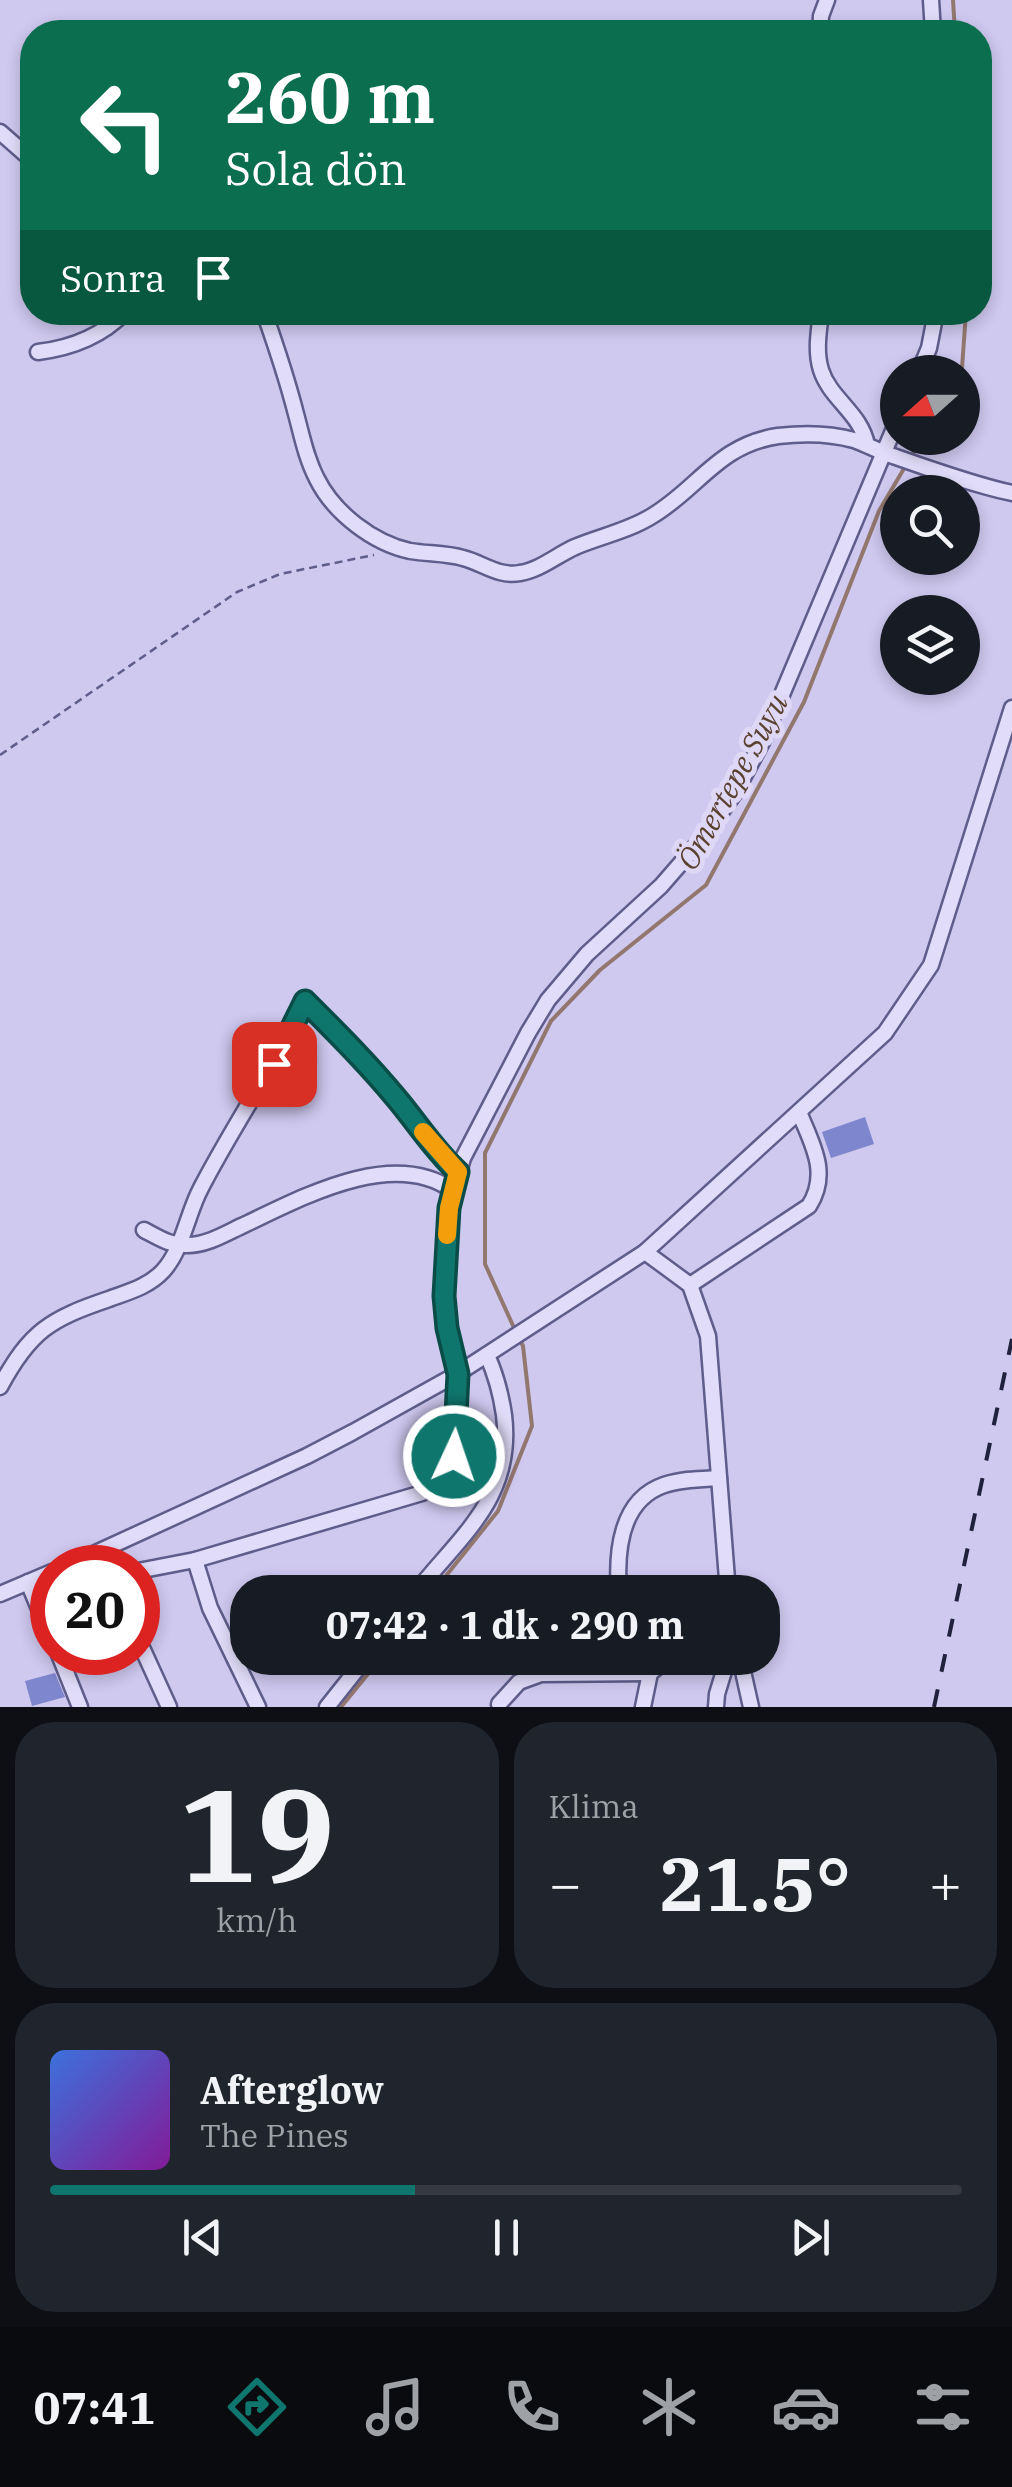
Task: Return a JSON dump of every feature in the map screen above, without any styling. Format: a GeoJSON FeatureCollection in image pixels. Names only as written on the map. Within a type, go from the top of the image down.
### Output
{"type":"FeatureCollection","features":[{"type":"Feature","properties":{"kind":"street"},"geometry":{"type":"LineString","coordinates":[[0,132],[20,150]]}},
{"type":"Feature","properties":{"kind":"street"},"geometry":{"type":"LineString","coordinates":[[38,352],[78,343],[110,325]]}},
{"type":"Feature","properties":{"kind":"street"},"geometry":{"type":"LineString","coordinates":[[268,325],[307,456],[316,479],[341,512],[393,546],[468,559],[498,572],[526,572],[572,548],[657,514],[720,460],[754,442],[780,436],[836,436],[880,451]]}},
{"type":"Feature","properties":{"kind":"street"},"geometry":{"type":"LineString","coordinates":[[820,325],[817,349],[821,371],[831,390],[880,449]]}},
{"type":"Feature","properties":{"kind":"street"},"geometry":{"type":"LineString","coordinates":[[926,355],[933,325]]}},
{"type":"Feature","properties":{"kind":"street"},"geometry":{"type":"LineString","coordinates":[[160,1567],[195,1560],[430,1490],[447,1472],[454,1456],[458,1374],[444,1296],[449,1208],[458,1172],[548,1000],[587,954],[682,864],[736,791],[773,717],[881,455]]}},
{"type":"Feature","properties":{"kind":"street"},"geometry":{"type":"LineString","coordinates":[[891,455],[1012,493]]}},
{"type":"Feature","properties":{"kind":"street"},"geometry":{"type":"LineString","coordinates":[[115,1545],[307,1456],[458,1374],[645,1252],[885,1033],[931,965],[1012,708]]}},
{"type":"Feature","properties":{"kind":"street"},"geometry":{"type":"LineString","coordinates":[[0,1387],[41,1330],[63,1315],[145,1285],[162,1272],[178,1245],[198,1193],[274,1064],[305,1001],[360,1056],[458,1172]]}},
{"type":"Feature","properties":{"kind":"street"},"geometry":{"type":"LineString","coordinates":[[690,1286],[809,1206],[820,1181],[819,1162],[799,1112]]}},
{"type":"Feature","properties":{"kind":"street"},"geometry":{"type":"LineString","coordinates":[[144,1230],[178,1245],[205,1242],[334,1186],[401,1173],[420,1174],[452,1190]]}},
{"type":"Feature","properties":{"kind":"street"},"geometry":{"type":"LineString","coordinates":[[645,1252],[690,1286],[708,1336],[727,1575]]}},
{"type":"Feature","properties":{"kind":"street"},"geometry":{"type":"LineString","coordinates":[[430,1575],[484,1509],[500,1475],[506,1429],[489,1353]]}},
{"type":"Feature","properties":{"kind":"street"},"geometry":{"type":"LineString","coordinates":[[619,1575],[620,1538],[642,1499],[674,1482],[719,1478]]}},
{"type":"Feature","properties":{"kind":"street"},"geometry":{"type":"LineString","coordinates":[[195,1560],[210,1608],[258,1707]]}},
{"type":"Feature","properties":{"kind":"street"},"geometry":{"type":"LineString","coordinates":[[0,1594],[28,1582],[30,1587]]}},
{"type":"Feature","properties":{"kind":"street"},"geometry":{"type":"LineString","coordinates":[[67,1675],[80,1707]]}},
{"type":"Feature","properties":{"kind":"street"},"geometry":{"type":"LineString","coordinates":[[154,1675],[169,1707]]}},
{"type":"Feature","properties":{"kind":"street"},"geometry":{"type":"LineString","coordinates":[[326,1707],[352,1675]]}},
{"type":"Feature","properties":{"kind":"street"},"geometry":{"type":"LineString","coordinates":[[500,1704],[519,1682],[537,1675]]}},
{"type":"Feature","properties":{"kind":"street"},"geometry":{"type":"LineString","coordinates":[[644,1707],[650,1675]]}},
{"type":"Feature","properties":{"kind":"street"},"geometry":{"type":"LineString","coordinates":[[716,1707],[723,1675]]}},
{"type":"Feature","properties":{"kind":"street"},"geometry":{"type":"LineString","coordinates":[[744,1675],[751,1707]]}},
{"type":"Feature","properties":{"kind":"path"},"geometry":{"type":"LineString","coordinates":[[0,754],[237,592],[280,574],[371,556],[393,546]]}},
{"type":"Feature","properties":{"kind":"building"},"geometry":{"type":"Polygon","coordinates":[[[865,1117],[874,1144],[831,1158],[822,1132],[865,1117]]]}},
{"type":"Feature","properties":{"kind":"building"},"geometry":{"type":"Polygon","coordinates":[[[56,1675],[65,1697],[32,1706],[25,1681],[56,1675]]]}},
{"type":"Feature","properties":{"kind":"waterway","name":"Ömertepe Suyu"},"geometry":{"type":"LineString","coordinates":[[953,0],[954,20]]}},
{"type":"Feature","properties":{"kind":"waterway","name":"Ömertepe Suyu"},"geometry":{"type":"LineString","coordinates":[[963,355],[965,325]]}},
{"type":"Feature","properties":{"kind":"waterway","name":"Ömertepe Suyu"},"geometry":{"type":"LineString","coordinates":[[515,1330],[485,1264],[485,1153],[551,1021],[600,970],[706,885],[804,702],[879,511],[912,455]]}},
{"type":"Feature","properties":{"kind":"waterway","name":"Ömertepe Suyu"},"geometry":{"type":"LineString","coordinates":[[447,1575],[498,1511],[532,1426],[519,1338]]}},
{"type":"Feature","properties":{"kind":"waterway","name":"Ömertepe Suyu"},"geometry":{"type":"LineString","coordinates":[[341,1707],[367,1675]]}},
{"type":"Feature","properties":{"kind":"railway"},"geometry":{"type":"LineString","coordinates":[[934,1707],[1012,1339]]}},
{"type":"Feature","properties":{"kind":"slow traffic"},"geometry":{"type":"LineString","coordinates":[[423,1132],[458,1172],[447,1235]]}},
{"type":"Feature","properties":{"kind":"route"},"geometry":{"type":"LineString","coordinates":[[274,1064],[305,1001],[360,1056],[458,1172],[449,1208],[444,1296],[458,1374],[454,1456]]}}]}
